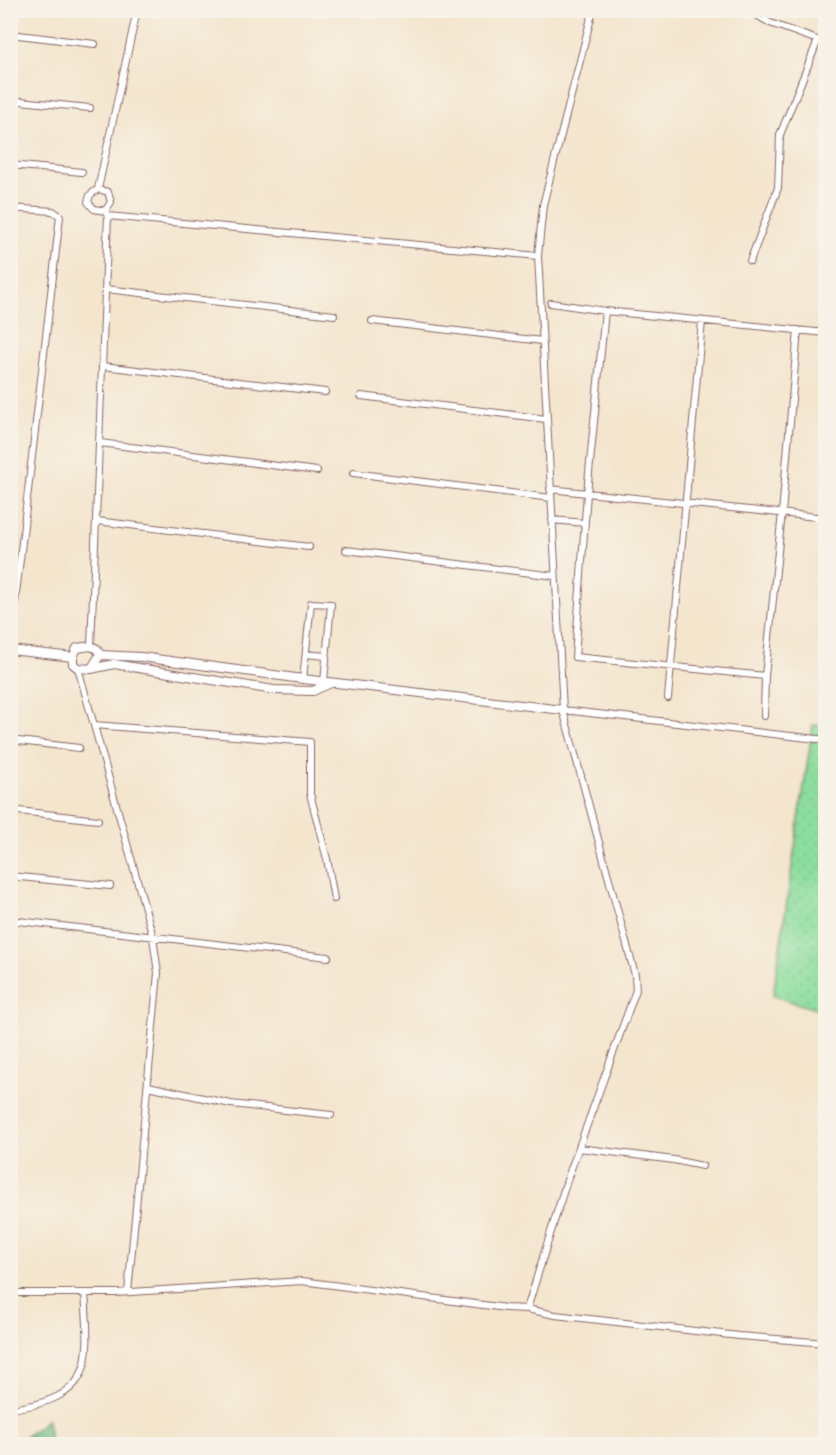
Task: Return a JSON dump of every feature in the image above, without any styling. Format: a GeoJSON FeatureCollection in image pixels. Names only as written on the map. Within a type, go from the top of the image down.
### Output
{"type":"FeatureCollection","features":[{"type":"Feature","properties":{"kind":"street"},"geometry":{"type":"LineString","coordinates":[[137,10],[98,189],[90,195],[88,202],[94,209],[107,213],[538,256]]}},
{"type":"Feature","properties":{"kind":"street"},"geometry":{"type":"LineString","coordinates":[[527,1309],[579,1148],[636,990],[635,975],[563,710],[538,256],[543,204],[593,10]]}},
{"type":"Feature","properties":{"kind":"street"},"geometry":{"type":"LineString","coordinates":[[748,10],[770,23],[825,43]]}},
{"type":"Feature","properties":{"kind":"street"},"geometry":{"type":"LineString","coordinates":[[10,34],[94,44]]}},
{"type":"Feature","properties":{"kind":"street"},"geometry":{"type":"LineString","coordinates":[[750,261],[778,188],[780,135],[818,40]]}},
{"type":"Feature","properties":{"kind":"street"},"geometry":{"type":"LineString","coordinates":[[10,100],[90,108]]}},
{"type":"Feature","properties":{"kind":"street"},"geometry":{"type":"LineString","coordinates":[[10,165],[82,172]]}},
{"type":"Feature","properties":{"kind":"street"},"geometry":{"type":"LineString","coordinates":[[91,646],[106,289],[107,213],[111,202],[108,192],[98,189]]}},
{"type":"Feature","properties":{"kind":"street"},"geometry":{"type":"LineString","coordinates":[[10,208],[53,211],[60,216],[12,628],[10,629]]}},
{"type":"Feature","properties":{"kind":"street"},"geometry":{"type":"LineString","coordinates":[[106,289],[334,315]]}},
{"type":"Feature","properties":{"kind":"street"},"geometry":{"type":"LineString","coordinates":[[551,303],[605,311],[825,333]]}},
{"type":"Feature","properties":{"kind":"street"},"geometry":{"type":"LineString","coordinates":[[605,311],[587,493],[575,657],[765,676]]}},
{"type":"Feature","properties":{"kind":"street"},"geometry":{"type":"LineString","coordinates":[[372,321],[542,341]]}},
{"type":"Feature","properties":{"kind":"street"},"geometry":{"type":"LineString","coordinates":[[668,698],[702,321]]}},
{"type":"Feature","properties":{"kind":"street"},"geometry":{"type":"LineString","coordinates":[[764,716],[765,676],[798,330]]}},
{"type":"Feature","properties":{"kind":"street"},"geometry":{"type":"LineString","coordinates":[[103,366],[324,392]]}},
{"type":"Feature","properties":{"kind":"street"},"geometry":{"type":"LineString","coordinates":[[361,396],[546,419]]}},
{"type":"Feature","properties":{"kind":"street"},"geometry":{"type":"LineString","coordinates":[[100,443],[317,471]]}},
{"type":"Feature","properties":{"kind":"street"},"geometry":{"type":"LineString","coordinates":[[353,473],[551,498]]}},
{"type":"Feature","properties":{"kind":"street"},"geometry":{"type":"LineString","coordinates":[[550,489],[825,518]]}},
{"type":"Feature","properties":{"kind":"street"},"geometry":{"type":"LineString","coordinates":[[552,520],[585,523]]}},
{"type":"Feature","properties":{"kind":"street"},"geometry":{"type":"LineString","coordinates":[[97,521],[309,547]]}},
{"type":"Feature","properties":{"kind":"street"},"geometry":{"type":"LineString","coordinates":[[346,550],[555,576]]}},
{"type":"Feature","properties":{"kind":"street"},"geometry":{"type":"LineString","coordinates":[[303,679],[311,603],[331,604],[326,656],[328,682]]}},
{"type":"Feature","properties":{"kind":"street"},"geometry":{"type":"LineString","coordinates":[[100,655],[97,649],[91,646],[77,648],[73,664],[78,668],[91,669],[114,664],[274,690],[313,691],[328,682]]}},
{"type":"Feature","properties":{"kind":"street"},"geometry":{"type":"LineString","coordinates":[[10,650],[73,657]]}},
{"type":"Feature","properties":{"kind":"street"},"geometry":{"type":"LineString","coordinates":[[306,654],[326,656]]}},
{"type":"Feature","properties":{"kind":"street"},"geometry":{"type":"LineString","coordinates":[[91,669],[100,655]]}},
{"type":"Feature","properties":{"kind":"street"},"geometry":{"type":"LineString","coordinates":[[100,655],[141,657],[303,679],[825,740]]}},
{"type":"Feature","properties":{"kind":"street"},"geometry":{"type":"LineString","coordinates":[[78,668],[153,937],[158,973],[128,1292]]}},
{"type":"Feature","properties":{"kind":"street"},"geometry":{"type":"LineString","coordinates":[[94,725],[310,741],[310,794],[327,859],[334,900]]}},
{"type":"Feature","properties":{"kind":"street"},"geometry":{"type":"LineString","coordinates":[[10,740],[79,748]]}},
{"type":"Feature","properties":{"kind":"street"},"geometry":{"type":"LineString","coordinates":[[10,810],[98,820]]}},
{"type":"Feature","properties":{"kind":"street"},"geometry":{"type":"LineString","coordinates":[[10,876],[110,886]]}},
{"type":"Feature","properties":{"kind":"street"},"geometry":{"type":"LineString","coordinates":[[10,920],[328,957]]}},
{"type":"Feature","properties":{"kind":"street"},"geometry":{"type":"LineString","coordinates":[[148,1086],[231,1104],[331,1115]]}},
{"type":"Feature","properties":{"kind":"street"},"geometry":{"type":"LineString","coordinates":[[579,1148],[674,1160],[702,1166]]}},
{"type":"Feature","properties":{"kind":"street"},"geometry":{"type":"LineString","coordinates":[[10,1293],[128,1292],[302,1281],[527,1309],[555,1315],[739,1336],[825,1343]]}},
{"type":"Feature","properties":{"kind":"street"},"geometry":{"type":"LineString","coordinates":[[10,1409],[51,1400],[71,1389],[83,1374],[89,1347],[85,1293]]}},
{"type":"Feature","properties":{"kind":"green space"},"geometry":{"type":"Polygon","coordinates":[[[813,725],[825,726],[825,1012],[773,996],[813,725]]]}},
{"type":"Feature","properties":{"kind":"green space"},"geometry":{"type":"Polygon","coordinates":[[[48,1419],[50,1444],[16,1444],[48,1419]]]}}]}
